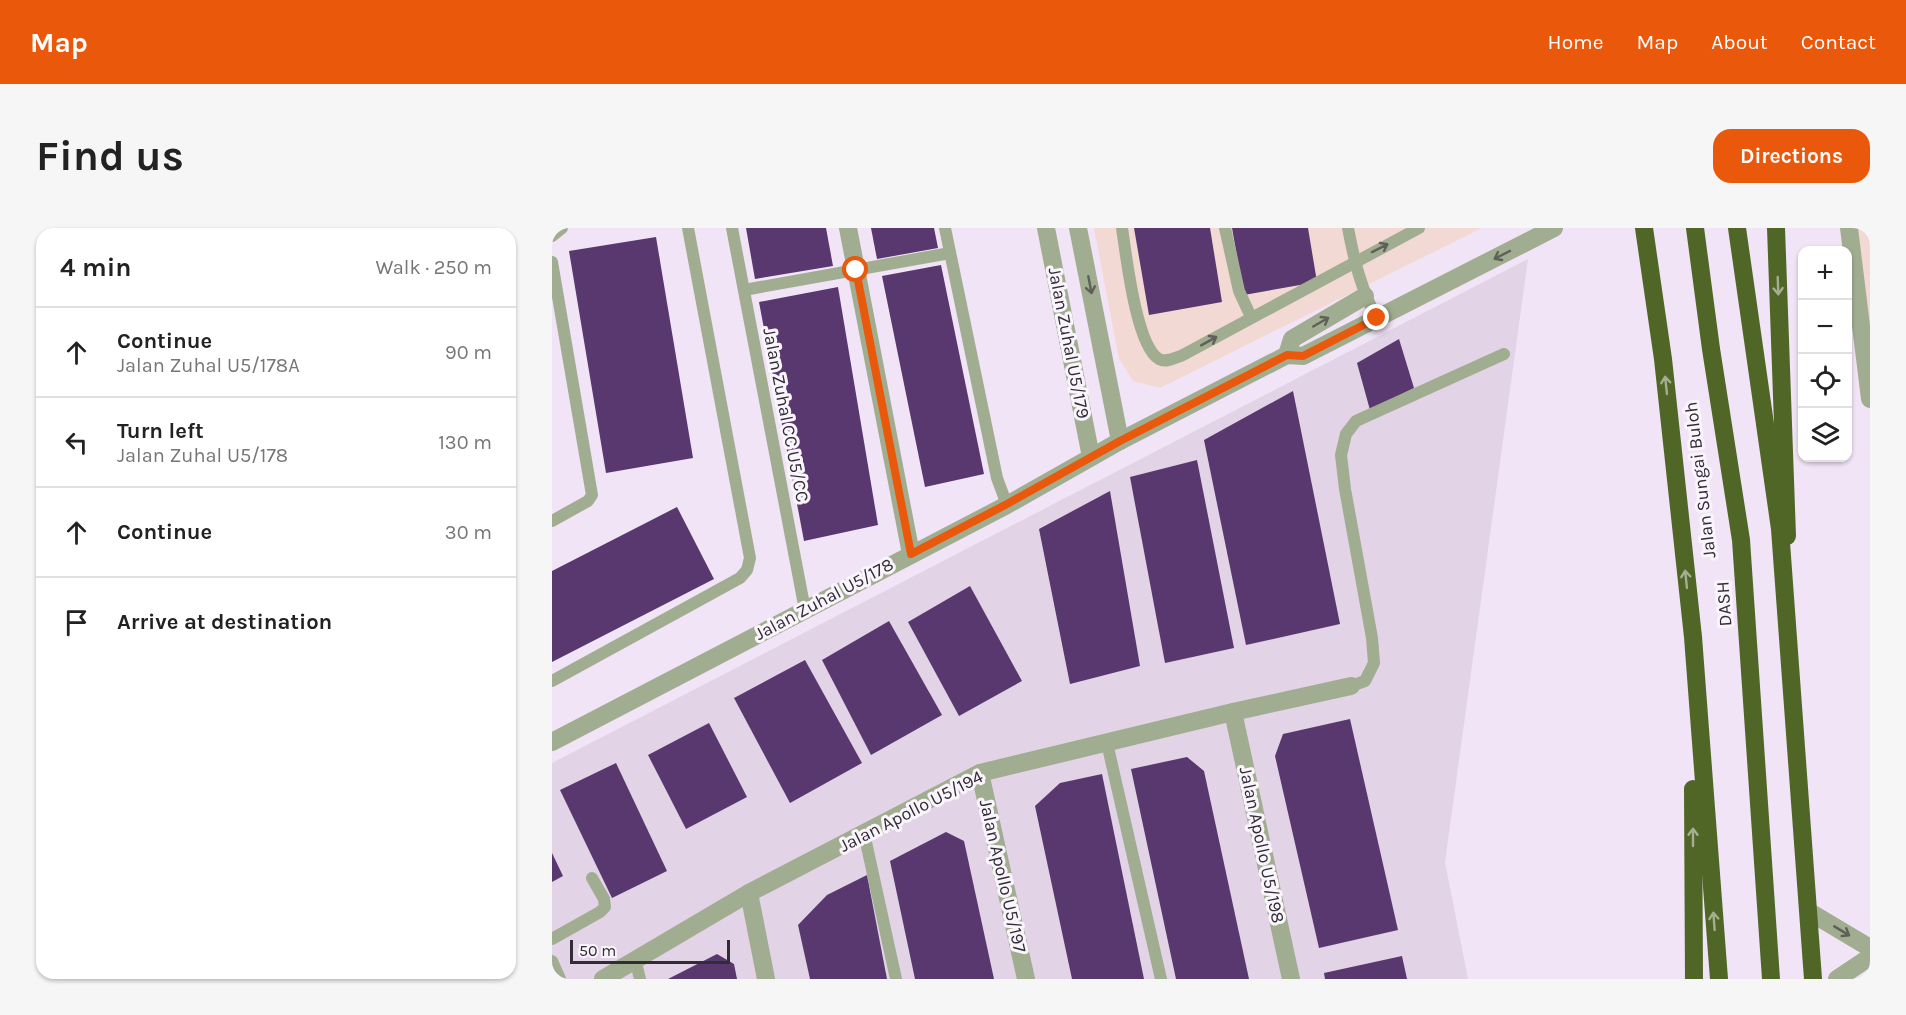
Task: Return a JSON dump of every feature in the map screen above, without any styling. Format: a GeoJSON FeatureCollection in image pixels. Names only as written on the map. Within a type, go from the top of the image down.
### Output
{"type":"FeatureCollection","features":[{"type":"Feature","properties":{"kind":"highway"},"geometry":{"type":"LineString","coordinates":[[1644,228],[1663,359],[1693,637],[1719,979]]}},
{"type":"Feature","properties":{"kind":"highway","name":"Jalan Sungai Buloh"},"geometry":{"type":"LineString","coordinates":[[1689,228],[1726,502],[1750,784],[1762,979]]}},
{"type":"Feature","properties":{"kind":"highway","name":"DASH"},"geometry":{"type":"LineString","coordinates":[[1695,228],[1741,540],[1771,979]]}},
{"type":"Feature","properties":{"kind":"highway"},"geometry":{"type":"LineString","coordinates":[[1737,228],[1780,529],[1813,979]]}},
{"type":"Feature","properties":{"kind":"highway"},"geometry":{"type":"LineString","coordinates":[[1746,228],[1787,536]]}},
{"type":"Feature","properties":{"kind":"highway"},"geometry":{"type":"LineString","coordinates":[[1776,228],[1787,536],[1818,979]]}},
{"type":"Feature","properties":{"kind":"highway"},"geometry":{"type":"LineString","coordinates":[[1693,637],[1694,979]]}},
{"type":"Feature","properties":{"kind":"street"},"geometry":{"type":"LineString","coordinates":[[848,228],[911,554]]}},
{"type":"Feature","properties":{"kind":"street","name":"Jalan Zuhal U5/179"},"geometry":{"type":"LineString","coordinates":[[1046,228],[1091,457]]}},
{"type":"Feature","properties":{"kind":"street","name":"Jalan Zuhal U5/179"},"geometry":{"type":"LineString","coordinates":[[1078,228],[1120,441]]}},
{"type":"Feature","properties":{"kind":"street"},"geometry":{"type":"LineString","coordinates":[[1365,296],[1292,339],[1287,355],[1303,356],[1554,228]]}},
{"type":"Feature","properties":{"kind":"street"},"geometry":{"type":"LineString","coordinates":[[1849,228],[1862,275],[1870,399]]}},
{"type":"Feature","properties":{"kind":"street","name":"Jalan Zuhal U5/178"},"geometry":{"type":"LineString","coordinates":[[552,742],[1287,355]]}},
{"type":"Feature","properties":{"kind":"street","name":"Jalan Apollo U5/194"},"geometry":{"type":"LineString","coordinates":[[603,979],[749,893],[980,773],[1351,686]]}},
{"type":"Feature","properties":{"kind":"street","name":"Jalan Apollo U5/198"},"geometry":{"type":"LineString","coordinates":[[1233,712],[1291,979]]}},
{"type":"Feature","properties":{"kind":"street","name":"Jalan Apollo U5/197"},"geometry":{"type":"LineString","coordinates":[[980,773],[1026,979]]}},
{"type":"Feature","properties":{"kind":"street"},"geometry":{"type":"LineString","coordinates":[[749,893],[766,979]]}},
{"type":"Feature","properties":{"kind":"street"},"geometry":{"type":"LineString","coordinates":[[1814,914],[1870,948]]}},
{"type":"Feature","properties":{"kind":"street"},"geometry":{"type":"LineString","coordinates":[[1837,979],[1870,957]]}},
{"type":"Feature","properties":{"kind":"lane"},"geometry":{"type":"LineString","coordinates":[[552,236],[562,228]]}},
{"type":"Feature","properties":{"kind":"lane"},"geometry":{"type":"LineString","coordinates":[[552,681],[740,578],[747,570],[750,558],[688,228]]}},
{"type":"Feature","properties":{"kind":"lane","name":"Jalan Zuhal CC U5/CC"},"geometry":{"type":"LineString","coordinates":[[732,228],[805,610]]}},
{"type":"Feature","properties":{"kind":"lane"},"geometry":{"type":"LineString","coordinates":[[945,228],[997,478],[1007,504]]}},
{"type":"Feature","properties":{"kind":"lane"},"geometry":{"type":"LineString","coordinates":[[1122,228],[1138,320],[1142,333],[1156,357],[1162,360],[1181,356],[1419,228]]}},
{"type":"Feature","properties":{"kind":"lane"},"geometry":{"type":"LineString","coordinates":[[1225,228],[1239,291],[1251,317]]}},
{"type":"Feature","properties":{"kind":"lane"},"geometry":{"type":"LineString","coordinates":[[1348,228],[1354,262],[1365,296],[1377,318]]}},
{"type":"Feature","properties":{"kind":"lane"},"geometry":{"type":"LineString","coordinates":[[744,290],[950,253]]}},
{"type":"Feature","properties":{"kind":"lane"},"geometry":{"type":"LineString","coordinates":[[552,261],[591,495],[588,501],[552,521]]}},
{"type":"Feature","properties":{"kind":"lane"},"geometry":{"type":"LineString","coordinates":[[1351,686],[1365,681],[1374,663],[1372,638],[1345,489],[1341,455],[1346,434],[1356,421],[1504,354]]}},
{"type":"Feature","properties":{"kind":"lane"},"geometry":{"type":"LineString","coordinates":[[1107,743],[1161,979]]}},
{"type":"Feature","properties":{"kind":"lane"},"geometry":{"type":"LineString","coordinates":[[864,833],[896,979]]}},
{"type":"Feature","properties":{"kind":"lane"},"geometry":{"type":"LineString","coordinates":[[552,939],[600,912],[604,907],[604,899],[592,878]]}},
{"type":"Feature","properties":{"kind":"lane"},"geometry":{"type":"LineString","coordinates":[[635,959],[640,979]]}},
{"type":"Feature","properties":{"kind":"lane"},"geometry":{"type":"LineString","coordinates":[[552,961],[560,979]]}},
{"type":"Feature","properties":{"kind":"shaded area"},"geometry":{"type":"Polygon","coordinates":[[[1094,228],[1482,228],[1160,388],[1133,381],[1119,359],[1094,228]]]}},
{"type":"Feature","properties":{"kind":"shaded area"},"geometry":{"type":"Polygon","coordinates":[[[1857,228],[1870,228],[1870,332],[1857,228]]]}},
{"type":"Feature","properties":{"kind":"shaded area"},"geometry":{"type":"Polygon","coordinates":[[[1528,259],[1445,862],[1468,979],[552,979],[552,763],[1528,259]]]}},
{"type":"Feature","properties":{"kind":"building"},"geometry":{"type":"Polygon","coordinates":[[[746,228],[826,228],[833,266],[755,279],[746,228]]]}},
{"type":"Feature","properties":{"kind":"building"},"geometry":{"type":"Polygon","coordinates":[[[871,228],[934,228],[938,248],[877,259],[871,228]]]}},
{"type":"Feature","properties":{"kind":"building"},"geometry":{"type":"Polygon","coordinates":[[[1134,228],[1210,228],[1222,302],[1149,315],[1134,228]]]}},
{"type":"Feature","properties":{"kind":"building"},"geometry":{"type":"Polygon","coordinates":[[[1232,228],[1308,228],[1317,282],[1244,295],[1232,228]]]}},
{"type":"Feature","properties":{"kind":"building"},"geometry":{"type":"Polygon","coordinates":[[[656,237],[693,458],[606,473],[569,251],[656,237]]]}},
{"type":"Feature","properties":{"kind":"building"},"geometry":{"type":"Polygon","coordinates":[[[941,265],[984,474],[925,487],[882,276],[941,265]]]}},
{"type":"Feature","properties":{"kind":"building"},"geometry":{"type":"Polygon","coordinates":[[[838,287],[878,525],[804,541],[759,302],[838,287]]]}},
{"type":"Feature","properties":{"kind":"building"},"geometry":{"type":"Polygon","coordinates":[[[1399,339],[1414,388],[1370,410],[1357,363],[1399,339]]]}},
{"type":"Feature","properties":{"kind":"building"},"geometry":{"type":"Polygon","coordinates":[[[1293,391],[1340,624],[1246,645],[1204,440],[1293,391]]]}},
{"type":"Feature","properties":{"kind":"building"},"geometry":{"type":"Polygon","coordinates":[[[1197,460],[1234,648],[1165,663],[1130,477],[1197,460]]]}},
{"type":"Feature","properties":{"kind":"building"},"geometry":{"type":"Polygon","coordinates":[[[1110,491],[1140,666],[1070,684],[1039,529],[1110,491]]]}},
{"type":"Feature","properties":{"kind":"building"},"geometry":{"type":"Polygon","coordinates":[[[677,507],[714,579],[552,662],[552,571],[677,507]]]}},
{"type":"Feature","properties":{"kind":"building"},"geometry":{"type":"Polygon","coordinates":[[[970,586],[1022,681],[959,716],[908,622],[970,586]]]}},
{"type":"Feature","properties":{"kind":"building"},"geometry":{"type":"Polygon","coordinates":[[[889,621],[942,715],[871,755],[822,660],[889,621]]]}},
{"type":"Feature","properties":{"kind":"building"},"geometry":{"type":"Polygon","coordinates":[[[805,660],[862,763],[790,803],[734,698],[805,660]]]}},
{"type":"Feature","properties":{"kind":"building"},"geometry":{"type":"Polygon","coordinates":[[[1350,719],[1398,930],[1319,948],[1275,756],[1283,734],[1350,719]]]}},
{"type":"Feature","properties":{"kind":"building"},"geometry":{"type":"Polygon","coordinates":[[[709,723],[747,797],[686,829],[648,755],[709,723]]]}},
{"type":"Feature","properties":{"kind":"building"},"geometry":{"type":"Polygon","coordinates":[[[1187,757],[1204,771],[1249,979],[1176,979],[1131,769],[1187,757]]]}},
{"type":"Feature","properties":{"kind":"building"},"geometry":{"type":"Polygon","coordinates":[[[616,763],[667,871],[612,898],[560,790],[616,763]]]}},
{"type":"Feature","properties":{"kind":"building"},"geometry":{"type":"Polygon","coordinates":[[[1102,774],[1144,979],[1072,979],[1035,806],[1060,783],[1102,774]]]}},
{"type":"Feature","properties":{"kind":"building"},"geometry":{"type":"Polygon","coordinates":[[[946,832],[964,841],[994,979],[915,979],[890,861],[946,832]]]}},
{"type":"Feature","properties":{"kind":"building"},"geometry":{"type":"Polygon","coordinates":[[[552,853],[563,876],[552,882],[552,853]]]}},
{"type":"Feature","properties":{"kind":"building"},"geometry":{"type":"Polygon","coordinates":[[[867,875],[887,979],[810,979],[798,925],[827,895],[867,875]]]}},
{"type":"Feature","properties":{"kind":"building"},"geometry":{"type":"Polygon","coordinates":[[[717,954],[734,964],[737,979],[668,979],[717,954]]]}},
{"type":"Feature","properties":{"kind":"building"},"geometry":{"type":"Polygon","coordinates":[[[1402,956],[1407,979],[1325,979],[1324,973],[1402,956]]]}},
{"type":"Feature","properties":{"kind":"route"},"geometry":{"type":"LineString","coordinates":[[856,270],[911,554],[1120,441],[1287,355],[1303,356],[1377,318]]}}]}
